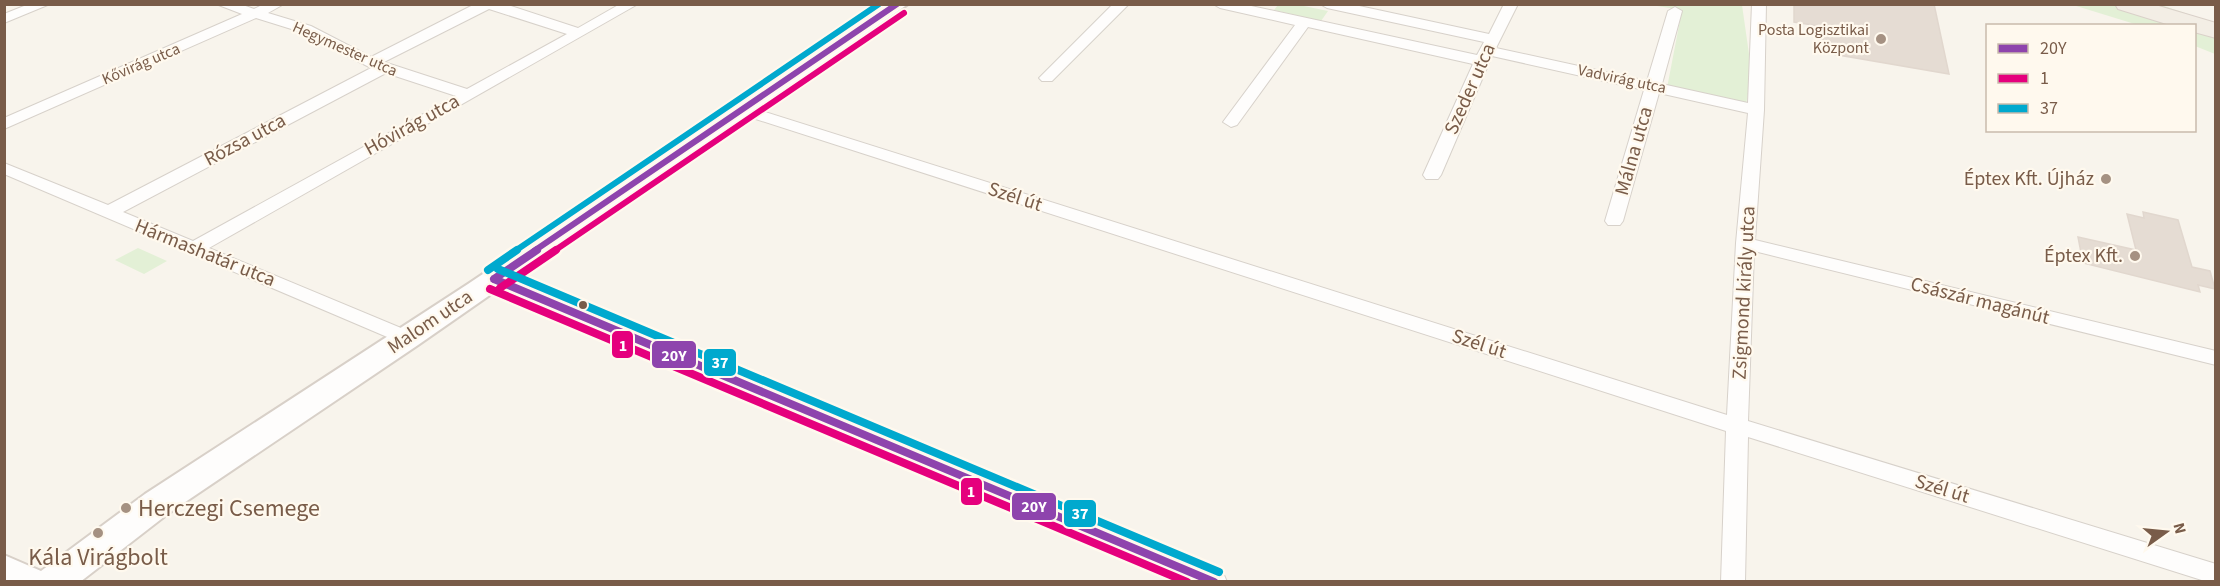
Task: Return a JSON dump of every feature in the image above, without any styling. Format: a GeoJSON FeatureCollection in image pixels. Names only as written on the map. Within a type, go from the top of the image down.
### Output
{"type":"FeatureCollection","features":[{"type":"Feature","properties":{"kind":"main road","name":"Malom utca"},"geometry":{"type":"LineString","coordinates":[[54,582],[80,559],[178,490],[494,279],[898,4]]}},
{"type":"Feature","properties":{"kind":"main road"},"geometry":{"type":"LineString","coordinates":[[2103,4],[2163,24]]}},
{"type":"Feature","properties":{"kind":"main road"},"geometry":{"type":"LineString","coordinates":[[2126,4],[2193,24]]}},
{"type":"Feature","properties":{"kind":"main road"},"geometry":{"type":"LineString","coordinates":[[2196,25],[2216,31]]}},
{"type":"Feature","properties":{"kind":"main road"},"geometry":{"type":"LineString","coordinates":[[2196,35],[2216,41]]}},
{"type":"Feature","properties":{"kind":"main road"},"geometry":{"type":"LineString","coordinates":[[4,570],[29,582]]}},
{"type":"Feature","properties":{"kind":"street"},"geometry":{"type":"LineString","coordinates":[[4,20],[43,4]]}},
{"type":"Feature","properties":{"kind":"street","name":"Hegymester utca"},"geometry":{"type":"LineString","coordinates":[[223,4],[306,29],[377,65],[467,94]]}},
{"type":"Feature","properties":{"kind":"street","name":"Kővirág utca"},"geometry":{"type":"LineString","coordinates":[[4,124],[277,4]]}},
{"type":"Feature","properties":{"kind":"street"},"geometry":{"type":"LineString","coordinates":[[488,4],[580,33]]}},
{"type":"Feature","properties":{"kind":"street","name":"Rózsa utca"},"geometry":{"type":"LineString","coordinates":[[106,213],[488,4]]}},
{"type":"Feature","properties":{"kind":"street","name":"Hóvirág utca"},"geometry":{"type":"LineString","coordinates":[[195,248],[631,4]]}},
{"type":"Feature","properties":{"kind":"street"},"geometry":{"type":"LineString","coordinates":[[1047,78],[1122,4]]}},
{"type":"Feature","properties":{"kind":"street"},"geometry":{"type":"LineString","coordinates":[[1220,4],[1304,23],[1487,50]]}},
{"type":"Feature","properties":{"kind":"street","name":"Vadvirág utca"},"geometry":{"type":"LineString","coordinates":[[1327,4],[1487,50],[1653,85],[1756,110]]}},
{"type":"Feature","properties":{"kind":"street","name":"Szeder utca"},"geometry":{"type":"LineString","coordinates":[[1432,174],[1487,50],[1511,4]]}},
{"type":"Feature","properties":{"kind":"street","name":"Zsigmond király utca"},"geometry":{"type":"LineString","coordinates":[[1733,582],[1745,243],[1756,110],[1760,4]]}},
{"type":"Feature","properties":{"kind":"street","name":"Málna utca"},"geometry":{"type":"LineString","coordinates":[[1614,221],[1675,11]]}},
{"type":"Feature","properties":{"kind":"street"},"geometry":{"type":"LineString","coordinates":[[1231,122],[1304,23]]}},
{"type":"Feature","properties":{"kind":"street","name":"Szél út"},"geometry":{"type":"LineString","coordinates":[[743,110],[1737,426],[2216,574]]}},
{"type":"Feature","properties":{"kind":"street","name":"Hármashatár utca"},"geometry":{"type":"LineString","coordinates":[[4,168],[406,338]]}},
{"type":"Feature","properties":{"kind":"street","name":"Császár magánút"},"geometry":{"type":"LineString","coordinates":[[1745,243],[2216,358]]}},
{"type":"Feature","properties":{"kind":"street"},"geometry":{"type":"LineString","coordinates":[[494,279],[1215,582]]}},
{"type":"Feature","properties":{"kind":"green space"},"geometry":{"type":"Polygon","coordinates":[[[1299,4],[1328,11],[1321,21],[1274,10],[1278,5],[1299,4]]]}},
{"type":"Feature","properties":{"kind":"green space"},"geometry":{"type":"Polygon","coordinates":[[[1651,5],[1742,5],[1752,75],[1746,104],[1667,88],[1682,10],[1651,5]]]}},
{"type":"Feature","properties":{"kind":"green space"},"geometry":{"type":"Polygon","coordinates":[[[2073,5],[2161,5],[2215,23],[2215,54],[2196,46],[2196,24],[2135,24],[2073,5]]]}},
{"type":"Feature","properties":{"kind":"green space"},"geometry":{"type":"Polygon","coordinates":[[[138,248],[167,261],[144,274],[115,260],[138,248]]]}},
{"type":"Feature","properties":{"kind":"building","name":"Posta Logisztikai Központ"},"geometry":{"type":"Polygon","coordinates":[[[1794,4],[1934,4],[1949,74],[1821,52],[1819,26],[1794,22],[1794,4]]]}},
{"type":"Feature","properties":{"kind":"building","name":"Éptex Kft."},"geometry":{"type":"Polygon","coordinates":[[[2143,212],[2178,220],[2192,267],[2210,271],[2215,289],[2198,285],[2200,292],[2083,263],[2078,237],[2136,250],[2127,214],[2144,218],[2143,212]]]}},
{"type":"Feature","properties":{"kind":"transit line","name":"37"},"geometry":{"type":"LineString","coordinates":[[488,270],[879,4]]}},
{"type":"Feature","properties":{"kind":"transit line","name":"20Y"},"geometry":{"type":"LineString","coordinates":[[494,279],[897,4]]}},
{"type":"Feature","properties":{"kind":"transit line","name":"1"},"geometry":{"type":"LineString","coordinates":[[500,288],[904,13]]}},
{"type":"Feature","properties":{"kind":"transit line","name":"37"},"geometry":{"type":"LineString","coordinates":[[498,269],[1219,572]]}},
{"type":"Feature","properties":{"kind":"transit line","name":"20Y"},"geometry":{"type":"LineString","coordinates":[[494,279],[1214,582]]}},
{"type":"Feature","properties":{"kind":"transit line","name":"1"},"geometry":{"type":"LineString","coordinates":[[490,289],[1187,582]]}},
{"type":"Feature","properties":{"kind":"place","name":"Posta Logisztikai Központ"},"geometry":{"type":"Point","coordinates":[1881,39]}},
{"type":"Feature","properties":{"kind":"place","name":"Éptex Kft. Újház"},"geometry":{"type":"Point","coordinates":[2106,179]}},
{"type":"Feature","properties":{"kind":"place","name":"Éptex Kft."},"geometry":{"type":"Point","coordinates":[2135,256]}},
{"type":"Feature","properties":{"kind":"place","name":"Herczegi Csemege"},"geometry":{"type":"Point","coordinates":[126,508]}},
{"type":"Feature","properties":{"kind":"place","name":"Kála Virágbolt"},"geometry":{"type":"Point","coordinates":[98,533]}}]}
